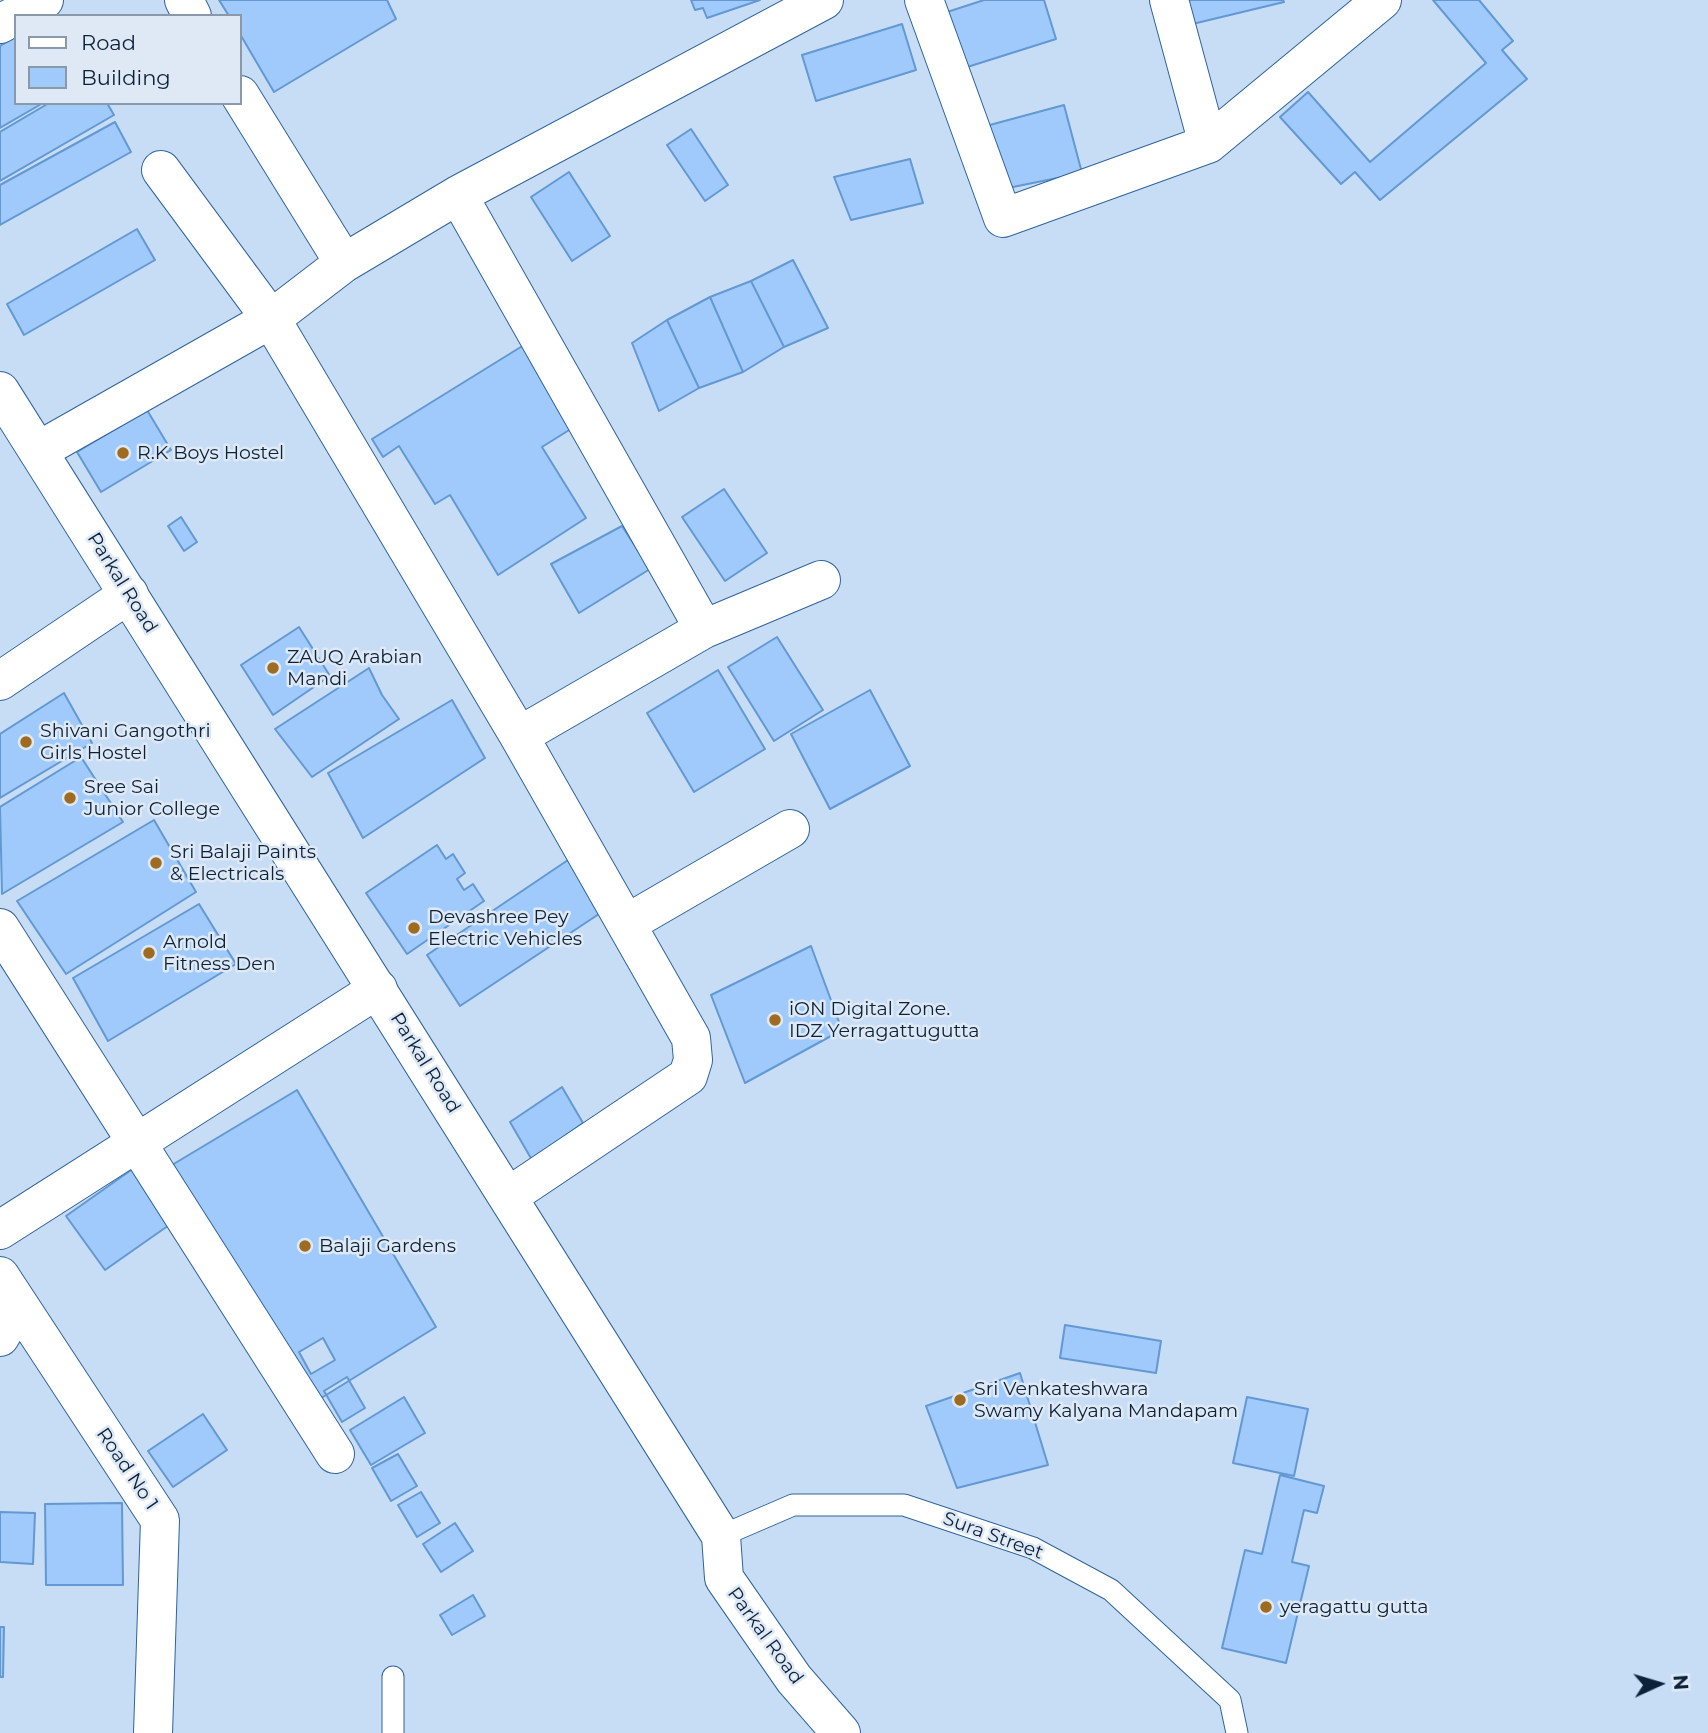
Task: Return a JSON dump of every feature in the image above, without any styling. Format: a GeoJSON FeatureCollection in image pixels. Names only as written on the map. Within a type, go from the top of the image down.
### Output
{"type":"FeatureCollection","features":[{"type":"Feature","properties":{"kind":"street"},"geometry":{"type":"LineString","coordinates":[[18,14],[44,0]]}},
{"type":"Feature","properties":{"kind":"street"},"geometry":{"type":"LineString","coordinates":[[38,451],[271,319],[344,263],[458,195],[824,0]]}},
{"type":"Feature","properties":{"kind":"street"},"geometry":{"type":"LineString","coordinates":[[924,0],[1003,218],[1208,144],[1382,0]]}},
{"type":"Feature","properties":{"kind":"street"},"geometry":{"type":"LineString","coordinates":[[1169,0],[1208,144]]}},
{"type":"Feature","properties":{"kind":"street"},"geometry":{"type":"LineString","coordinates":[[242,98],[344,263]]}},
{"type":"Feature","properties":{"kind":"street"},"geometry":{"type":"LineString","coordinates":[[161,170],[271,319],[519,736],[691,1038],[692,1060],[688,1076],[509,1196]]}},
{"type":"Feature","properties":{"kind":"street"},"geometry":{"type":"LineString","coordinates":[[458,195],[704,629]]}},
{"type":"Feature","properties":{"kind":"street","name":"Parkal Road"},"geometry":{"type":"LineString","coordinates":[[0,391],[721,1536],[724,1578],[794,1679],[841,1733]]}},
{"type":"Feature","properties":{"kind":"street"},"geometry":{"type":"LineString","coordinates":[[519,736],[704,629],[821,580]]}},
{"type":"Feature","properties":{"kind":"street"},"geometry":{"type":"LineString","coordinates":[[0,681],[129,594]]}},
{"type":"Feature","properties":{"kind":"street"},"geometry":{"type":"LineString","coordinates":[[626,924],[790,829]]}},
{"type":"Feature","properties":{"kind":"street"},"geometry":{"type":"LineString","coordinates":[[0,928],[335,1454]]}},
{"type":"Feature","properties":{"kind":"street"},"geometry":{"type":"LineString","coordinates":[[0,1230],[378,989]]}},
{"type":"Feature","properties":{"kind":"street","name":"Road No 1"},"geometry":{"type":"LineString","coordinates":[[6,1306],[160,1520],[153,1733]]}},
{"type":"Feature","properties":{"kind":"lane","name":"Sura Street"},"geometry":{"type":"LineString","coordinates":[[721,1536],[793,1505],[904,1505],[1033,1548],[1111,1590],[1230,1700],[1237,1733]]}},
{"type":"Feature","properties":{"kind":"lane"},"geometry":{"type":"LineString","coordinates":[[393,1677],[393,1733]]}},
{"type":"Feature","properties":{"kind":"building"},"geometry":{"type":"Polygon","coordinates":[[[219,0],[387,0],[396,19],[274,92],[242,37],[242,14],[228,14],[219,0]]]}},
{"type":"Feature","properties":{"kind":"building"},"geometry":{"type":"Polygon","coordinates":[[[691,0],[760,0],[707,18],[703,8],[695,10],[691,0]]]}},
{"type":"Feature","properties":{"kind":"building"},"geometry":{"type":"Polygon","coordinates":[[[984,0],[1044,0],[1056,39],[961,69],[944,13],[984,0]]]}},
{"type":"Feature","properties":{"kind":"building"},"geometry":{"type":"Polygon","coordinates":[[[1173,0],[1283,0],[1284,2],[1180,27],[1173,0]]]}},
{"type":"Feature","properties":{"kind":"building"},"geometry":{"type":"Polygon","coordinates":[[[1433,0],[1479,0],[1513,41],[1502,50],[1527,79],[1380,200],[1355,172],[1341,184],[1280,117],[1308,92],[1370,162],[1486,63],[1433,0]]]}},
{"type":"Feature","properties":{"kind":"building"},"geometry":{"type":"Polygon","coordinates":[[[902,24],[916,70],[816,101],[802,55],[902,24]]]}},
{"type":"Feature","properties":{"kind":"building"},"geometry":{"type":"Polygon","coordinates":[[[14,38],[14,105],[40,105],[0,128],[0,46],[14,38]]]}},
{"type":"Feature","properties":{"kind":"building"},"geometry":{"type":"Polygon","coordinates":[[[46,105],[108,105],[114,115],[0,181],[0,132],[46,105]]]}},
{"type":"Feature","properties":{"kind":"building"},"geometry":{"type":"Polygon","coordinates":[[[1064,105],[1082,173],[1008,188],[986,126],[1064,105]]]}},
{"type":"Feature","properties":{"kind":"building"},"geometry":{"type":"Polygon","coordinates":[[[115,122],[131,152],[0,225],[0,185],[115,122]]]}},
{"type":"Feature","properties":{"kind":"building"},"geometry":{"type":"Polygon","coordinates":[[[691,129],[728,185],[705,201],[667,145],[691,129]]]}},
{"type":"Feature","properties":{"kind":"building"},"geometry":{"type":"Polygon","coordinates":[[[910,159],[923,203],[851,220],[834,177],[910,159]]]}},
{"type":"Feature","properties":{"kind":"building"},"geometry":{"type":"Polygon","coordinates":[[[569,172],[610,236],[572,261],[531,197],[569,172]]]}},
{"type":"Feature","properties":{"kind":"building"},"geometry":{"type":"Polygon","coordinates":[[[137,229],[155,260],[24,335],[7,304],[137,229]]]}},
{"type":"Feature","properties":{"kind":"building"},"geometry":{"type":"Polygon","coordinates":[[[793,260],[828,328],[784,347],[751,281],[793,260]]]}},
{"type":"Feature","properties":{"kind":"building"},"geometry":{"type":"Polygon","coordinates":[[[751,281],[784,347],[743,372],[710,297],[751,281]]]}},
{"type":"Feature","properties":{"kind":"building"},"geometry":{"type":"Polygon","coordinates":[[[710,297],[743,372],[699,388],[667,320],[710,297]]]}},
{"type":"Feature","properties":{"kind":"building"},"geometry":{"type":"Polygon","coordinates":[[[667,320],[699,388],[659,411],[632,343],[667,320]]]}},
{"type":"Feature","properties":{"kind":"building"},"geometry":{"type":"Polygon","coordinates":[[[524,345],[574,427],[542,447],[586,518],[498,575],[450,495],[435,504],[399,446],[383,457],[372,439],[524,345]]]}},
{"type":"Feature","properties":{"kind":"building"},"geometry":{"type":"Polygon","coordinates":[[[147,410],[171,450],[101,492],[77,452],[147,410]]]}},
{"type":"Feature","properties":{"kind":"building"},"geometry":{"type":"Polygon","coordinates":[[[724,489],[767,553],[725,581],[682,517],[724,489]]]}},
{"type":"Feature","properties":{"kind":"building"},"geometry":{"type":"Polygon","coordinates":[[[181,517],[197,542],[184,551],[168,526],[181,517]]]}},
{"type":"Feature","properties":{"kind":"building"},"geometry":{"type":"Polygon","coordinates":[[[622,526],[650,569],[579,613],[551,564],[622,526]]]}},
{"type":"Feature","properties":{"kind":"building"},"geometry":{"type":"Polygon","coordinates":[[[299,627],[330,676],[273,715],[241,665],[299,627]]]}},
{"type":"Feature","properties":{"kind":"building"},"geometry":{"type":"Polygon","coordinates":[[[777,637],[823,710],[774,741],[728,667],[777,637]]]}},
{"type":"Feature","properties":{"kind":"building"},"geometry":{"type":"Polygon","coordinates":[[[369,668],[382,695],[399,719],[312,777],[275,729],[369,668]]]}},
{"type":"Feature","properties":{"kind":"building"},"geometry":{"type":"Polygon","coordinates":[[[718,670],[765,749],[694,792],[647,713],[718,670]]]}},
{"type":"Feature","properties":{"kind":"building"},"geometry":{"type":"Polygon","coordinates":[[[870,690],[910,766],[830,809],[791,734],[870,690]]]}},
{"type":"Feature","properties":{"kind":"building"},"geometry":{"type":"Polygon","coordinates":[[[64,693],[92,743],[0,798],[0,734],[64,693]]]}},
{"type":"Feature","properties":{"kind":"building"},"geometry":{"type":"Polygon","coordinates":[[[452,700],[485,758],[363,838],[328,773],[452,700]]]}},
{"type":"Feature","properties":{"kind":"building"},"geometry":{"type":"Polygon","coordinates":[[[81,757],[123,822],[2,894],[0,807],[81,757]]]}},
{"type":"Feature","properties":{"kind":"building"},"geometry":{"type":"Polygon","coordinates":[[[154,820],[196,892],[66,974],[17,901],[154,820]]]}},
{"type":"Feature","properties":{"kind":"building"},"geometry":{"type":"Polygon","coordinates":[[[437,845],[446,859],[453,854],[465,873],[457,879],[464,890],[473,884],[484,901],[407,954],[366,893],[437,845]]]}},
{"type":"Feature","properties":{"kind":"building"},"geometry":{"type":"Polygon","coordinates":[[[568,860],[602,912],[460,1006],[427,955],[568,860]]]}},
{"type":"Feature","properties":{"kind":"building"},"geometry":{"type":"Polygon","coordinates":[[[199,904],[236,964],[108,1041],[73,978],[199,904]]]}},
{"type":"Feature","properties":{"kind":"building"},"geometry":{"type":"Polygon","coordinates":[[[811,946],[842,1030],[745,1083],[711,995],[811,946]]]}},
{"type":"Feature","properties":{"kind":"building"},"geometry":{"type":"Polygon","coordinates":[[[562,1087],[583,1123],[532,1160],[510,1122],[562,1087]]]}},
{"type":"Feature","properties":{"kind":"building","name":"Balaji Gardens"},"geometry":{"type":"Polygon","coordinates":[[[297,1090],[436,1327],[318,1400],[172,1165],[297,1090]]]}},
{"type":"Feature","properties":{"kind":"building"},"geometry":{"type":"Polygon","coordinates":[[[134,1168],[172,1223],[105,1270],[66,1216],[134,1168]]]}},
{"type":"Feature","properties":{"kind":"building"},"geometry":{"type":"Polygon","coordinates":[[[1065,1325],[1161,1341],[1156,1373],[1060,1358],[1065,1325]]]}},
{"type":"Feature","properties":{"kind":"building"},"geometry":{"type":"Polygon","coordinates":[[[323,1338],[335,1360],[311,1374],[299,1352],[323,1338]]]}},
{"type":"Feature","properties":{"kind":"building"},"geometry":{"type":"Polygon","coordinates":[[[1020,1373],[1048,1465],[957,1488],[926,1406],[1020,1373]]]}},
{"type":"Feature","properties":{"kind":"building"},"geometry":{"type":"Polygon","coordinates":[[[347,1377],[365,1408],[342,1422],[324,1391],[347,1377]]]}},
{"type":"Feature","properties":{"kind":"building"},"geometry":{"type":"Polygon","coordinates":[[[404,1397],[425,1433],[371,1465],[350,1430],[404,1397]]]}},
{"type":"Feature","properties":{"kind":"building"},"geometry":{"type":"Polygon","coordinates":[[[1247,1397],[1308,1409],[1294,1476],[1233,1463],[1247,1397]]]}},
{"type":"Feature","properties":{"kind":"building"},"geometry":{"type":"Polygon","coordinates":[[[203,1414],[227,1450],[173,1487],[148,1451],[203,1414]]]}},
{"type":"Feature","properties":{"kind":"building"},"geometry":{"type":"Polygon","coordinates":[[[398,1454],[417,1486],[391,1501],[372,1468],[398,1454]]]}},
{"type":"Feature","properties":{"kind":"building","name":"yeragattu gutta"},"geometry":{"type":"Polygon","coordinates":[[[1280,1475],[1324,1486],[1317,1513],[1304,1510],[1292,1562],[1309,1566],[1286,1663],[1222,1648],[1245,1550],[1262,1554],[1280,1475]]]}},
{"type":"Feature","properties":{"kind":"building"},"geometry":{"type":"Polygon","coordinates":[[[421,1492],[440,1523],[417,1537],[398,1505],[421,1492]]]}},
{"type":"Feature","properties":{"kind":"building"},"geometry":{"type":"Polygon","coordinates":[[[122,1503],[123,1585],[46,1585],[45,1504],[122,1503]]]}},
{"type":"Feature","properties":{"kind":"building"},"geometry":{"type":"Polygon","coordinates":[[[0,1512],[35,1513],[33,1564],[0,1562],[0,1512]]]}},
{"type":"Feature","properties":{"kind":"building"},"geometry":{"type":"Polygon","coordinates":[[[455,1523],[473,1551],[441,1572],[423,1544],[455,1523]]]}},
{"type":"Feature","properties":{"kind":"building"},"geometry":{"type":"Polygon","coordinates":[[[473,1595],[485,1616],[452,1635],[440,1615],[473,1595]]]}},
{"type":"Feature","properties":{"kind":"building"},"geometry":{"type":"Polygon","coordinates":[[[0,1627],[4,1627],[3,1677],[0,1677],[0,1627]]]}},
{"type":"Feature","properties":{"kind":"place","name":"R.K Boys Hostel"},"geometry":{"type":"Point","coordinates":[123,453]}},
{"type":"Feature","properties":{"kind":"place","name":"ZAUQ Arabian Mandi"},"geometry":{"type":"Point","coordinates":[273,668]}},
{"type":"Feature","properties":{"kind":"place","name":"Shivani Gangothri Girls Hostel"},"geometry":{"type":"Point","coordinates":[26,742]}},
{"type":"Feature","properties":{"kind":"place","name":"Sree Sai Junior College"},"geometry":{"type":"Point","coordinates":[70,798]}},
{"type":"Feature","properties":{"kind":"place","name":"Sri Balaji Paints & Electricals"},"geometry":{"type":"Point","coordinates":[156,863]}},
{"type":"Feature","properties":{"kind":"place","name":"Devashree Pey Electric Vehicles"},"geometry":{"type":"Point","coordinates":[414,928]}},
{"type":"Feature","properties":{"kind":"place","name":"Arnold Fitness Den"},"geometry":{"type":"Point","coordinates":[149,953]}},
{"type":"Feature","properties":{"kind":"place","name":"iON Digital Zone. IDZ Yerragattugutta"},"geometry":{"type":"Point","coordinates":[775,1020]}},
{"type":"Feature","properties":{"kind":"place","name":"Balaji Gardens"},"geometry":{"type":"Point","coordinates":[305,1246]}},
{"type":"Feature","properties":{"kind":"place","name":"Sri Venkateshwara Swamy Kalyana Mandapam"},"geometry":{"type":"Point","coordinates":[960,1400]}},
{"type":"Feature","properties":{"kind":"place","name":"yeragattu gutta"},"geometry":{"type":"Point","coordinates":[1266,1607]}}]}
